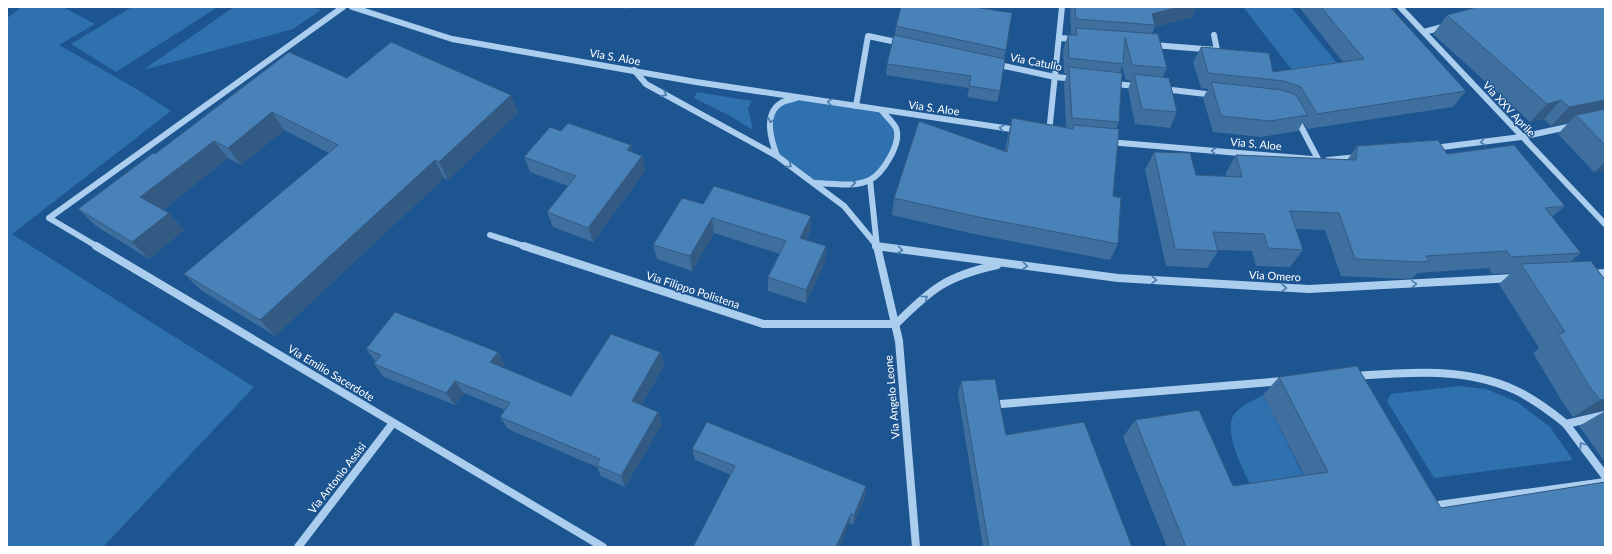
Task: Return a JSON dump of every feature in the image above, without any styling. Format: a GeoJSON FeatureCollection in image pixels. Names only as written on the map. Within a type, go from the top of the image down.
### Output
{"type":"FeatureCollection","features":[{"type":"Feature","properties":{"kind":"street","name":"Via Emilio Sacerdote"},"geometry":{"type":"LineString","coordinates":[[343,7],[48,218],[603,547]]}},
{"type":"Feature","properties":{"kind":"street","name":"Via S. Aloe"},"geometry":{"type":"LineString","coordinates":[[352,7],[452,39],[696,82],[1026,132]]}},
{"type":"Feature","properties":{"kind":"street"},"geometry":{"type":"LineString","coordinates":[[1041,134],[1052,135],[1055,77],[1062,7]]}},
{"type":"Feature","properties":{"kind":"street","name":"Via XXV Aprile"},"geometry":{"type":"LineString","coordinates":[[1400,7],[1521,137],[1605,224]]}},
{"type":"Feature","properties":{"kind":"street"},"geometry":{"type":"LineString","coordinates":[[1424,32],[1453,24]]}},
{"type":"Feature","properties":{"kind":"street"},"geometry":{"type":"LineString","coordinates":[[1146,44],[1217,50],[1214,35]]}},
{"type":"Feature","properties":{"kind":"street"},"geometry":{"type":"LineString","coordinates":[[856,106],[868,36],[905,44]]}},
{"type":"Feature","properties":{"kind":"street"},"geometry":{"type":"LineString","coordinates":[[1059,38],[1083,40]]}},
{"type":"Feature","properties":{"kind":"street","name":"Via Catullo"},"geometry":{"type":"LineString","coordinates":[[988,62],[1055,77],[1086,81]]}},
{"type":"Feature","properties":{"kind":"street"},"geometry":{"type":"LineString","coordinates":[[634,70],[646,84],[777,156],[814,182],[844,206],[877,247]]}},
{"type":"Feature","properties":{"kind":"street"},"geometry":{"type":"LineString","coordinates":[[1110,83],[1141,87]]}},
{"type":"Feature","properties":{"kind":"street"},"geometry":{"type":"LineString","coordinates":[[1157,88],[1219,95]]}},
{"type":"Feature","properties":{"kind":"street"},"geometry":{"type":"LineString","coordinates":[[777,156],[771,142],[770,128],[773,112],[781,104],[798,98]]}},
{"type":"Feature","properties":{"kind":"street"},"geometry":{"type":"LineString","coordinates":[[814,182],[854,184],[870,180],[888,162],[897,143],[896,128],[882,111]]}},
{"type":"Feature","properties":{"kind":"street"},"geometry":{"type":"LineString","coordinates":[[1294,114],[1318,159]]}},
{"type":"Feature","properties":{"kind":"street"},"geometry":{"type":"LineString","coordinates":[[1430,148],[1521,137],[1582,124]]}},
{"type":"Feature","properties":{"kind":"street","name":"Via S. Aloe"},"geometry":{"type":"LineString","coordinates":[[1098,141],[1330,160],[1368,156]]}},
{"type":"Feature","properties":{"kind":"street","name":"Via Angelo Leone"},"geometry":{"type":"LineString","coordinates":[[870,180],[877,247],[896,324],[916,547]]}},
{"type":"Feature","properties":{"kind":"street","name":"Via Filippo Polistena"},"geometry":{"type":"LineString","coordinates":[[490,235],[763,324],[896,324]]}},
{"type":"Feature","properties":{"kind":"street","name":"Via Omero"},"geometry":{"type":"LineString","coordinates":[[877,247],[1118,278],[1308,289],[1520,278]]}},
{"type":"Feature","properties":{"kind":"street"},"geometry":{"type":"LineString","coordinates":[[896,324],[915,305],[943,283],[976,269],[1004,264]]}},
{"type":"Feature","properties":{"kind":"street"},"geometry":{"type":"LineString","coordinates":[[1582,274],[1605,273]]}},
{"type":"Feature","properties":{"kind":"street"},"geometry":{"type":"LineString","coordinates":[[1344,377],[1361,379],[1448,373],[1495,382],[1527,396],[1546,407],[1566,424],[1605,476]]}},
{"type":"Feature","properties":{"kind":"street"},"geometry":{"type":"LineString","coordinates":[[1001,404],[1292,381]]}},
{"type":"Feature","properties":{"kind":"street"},"geometry":{"type":"LineString","coordinates":[[1566,424],[1605,415]]}},
{"type":"Feature","properties":{"kind":"street","name":"Via Antonio Assisi"},"geometry":{"type":"LineString","coordinates":[[298,547],[393,423]]}},
{"type":"Feature","properties":{"kind":"street"},"geometry":{"type":"LineString","coordinates":[[1425,500],[1429,507],[1605,482]]}},
{"type":"Feature","properties":{"kind":"shaded area"},"geometry":{"type":"Polygon","coordinates":[[[22,7],[63,7],[95,24],[59,45],[133,87],[171,111],[12,234],[254,387],[103,547],[7,547],[7,18],[22,7]]]}},
{"type":"Feature","properties":{"kind":"shaded area"},"geometry":{"type":"Polygon","coordinates":[[[132,7],[218,7],[116,72],[71,44],[132,7]]]}},
{"type":"Feature","properties":{"kind":"shaded area"},"geometry":{"type":"Polygon","coordinates":[[[234,7],[313,7],[321,10],[293,29],[143,70],[234,7]]]}},
{"type":"Feature","properties":{"kind":"shaded area"},"geometry":{"type":"Polygon","coordinates":[[[1243,7],[1291,7],[1341,68],[1296,75],[1243,7]]]}},
{"type":"Feature","properties":{"kind":"shaded area"},"geometry":{"type":"Polygon","coordinates":[[[697,92],[752,101],[748,108],[753,130],[730,116],[694,98],[697,92]]]}},
{"type":"Feature","properties":{"kind":"shaded area"},"geometry":{"type":"Polygon","coordinates":[[[798,98],[882,111],[896,128],[897,143],[888,161],[870,180],[854,184],[814,183],[777,156],[771,142],[773,112],[781,104],[798,98]]]}},
{"type":"Feature","properties":{"kind":"shaded area"},"geometry":{"type":"Polygon","coordinates":[[[1459,386],[1486,389],[1517,402],[1550,427],[1573,460],[1434,478],[1387,401],[1391,394],[1459,386]]]}},
{"type":"Feature","properties":{"kind":"shaded area"},"geometry":{"type":"Polygon","coordinates":[[[1263,395],[1309,487],[1256,496],[1241,466],[1232,441],[1232,420],[1236,412],[1263,395]]]}},
{"type":"Feature","properties":{"kind":"building"},"geometry":{"type":"Polygon","coordinates":[[[901,7],[974,7],[1012,13],[1006,50],[896,26],[901,7]]]}},
{"type":"Feature","properties":{"kind":"building"},"geometry":{"type":"Polygon","coordinates":[[[1075,7],[1179,7],[1152,14],[1155,25],[1076,19],[1075,7]]]}},
{"type":"Feature","properties":{"kind":"building"},"geometry":{"type":"Polygon","coordinates":[[[1321,7],[1390,7],[1466,91],[1317,114],[1301,87],[1284,81],[1208,73],[1201,47],[1269,53],[1273,72],[1364,59],[1321,7]]]}},
{"type":"Feature","properties":{"kind":"building"},"geometry":{"type":"Polygon","coordinates":[[[1477,7],[1605,7],[1605,100],[1569,107],[1561,100],[1547,104],[1447,15],[1477,7]]]}},
{"type":"Feature","properties":{"kind":"building"},"geometry":{"type":"Polygon","coordinates":[[[1076,28],[1158,34],[1167,68],[1132,65],[1125,37],[1123,64],[1069,58],[1068,35],[1077,35],[1076,28]]]}},
{"type":"Feature","properties":{"kind":"building"},"geometry":{"type":"Polygon","coordinates":[[[894,35],[1005,59],[1000,91],[969,86],[971,76],[887,64],[894,35]]]}},
{"type":"Feature","properties":{"kind":"building"},"geometry":{"type":"Polygon","coordinates":[[[391,42],[511,95],[439,162],[435,160],[260,320],[184,274],[338,145],[272,112],[228,148],[214,141],[140,197],[169,213],[132,242],[78,209],[153,153],[155,154],[289,52],[347,78],[391,42]]]}},
{"type":"Feature","properties":{"kind":"building"},"geometry":{"type":"Polygon","coordinates":[[[1069,67],[1122,73],[1119,122],[1072,118],[1069,67]]]}},
{"type":"Feature","properties":{"kind":"building"},"geometry":{"type":"Polygon","coordinates":[[[1134,74],[1169,78],[1177,112],[1142,109],[1134,74]]]}},
{"type":"Feature","properties":{"kind":"building"},"geometry":{"type":"Polygon","coordinates":[[[1211,82],[1282,90],[1296,95],[1308,115],[1270,121],[1221,116],[1211,82]]]}},
{"type":"Feature","properties":{"kind":"building"},"geometry":{"type":"Polygon","coordinates":[[[1605,109],[1605,145],[1576,115],[1605,109]]]}},
{"type":"Feature","properties":{"kind":"building"},"geometry":{"type":"Polygon","coordinates":[[[1012,118],[1073,129],[1073,125],[1119,129],[1113,196],[1121,198],[1118,244],[978,217],[894,198],[919,121],[1007,152],[1012,118]]]}},
{"type":"Feature","properties":{"kind":"building"},"geometry":{"type":"Polygon","coordinates":[[[568,123],[631,145],[627,150],[642,156],[588,228],[547,212],[576,176],[524,157],[550,127],[561,131],[568,123]]]}},
{"type":"Feature","properties":{"kind":"building"},"geometry":{"type":"Polygon","coordinates":[[[1438,140],[1447,154],[1514,145],[1565,206],[1545,208],[1581,253],[1511,257],[1507,251],[1426,256],[1429,261],[1420,262],[1355,259],[1339,213],[1290,211],[1303,250],[1268,248],[1264,234],[1213,232],[1218,251],[1175,249],[1154,152],[1190,153],[1196,175],[1242,177],[1236,155],[1356,160],[1357,146],[1438,140]]]}},
{"type":"Feature","properties":{"kind":"building"},"geometry":{"type":"Polygon","coordinates":[[[714,186],[811,216],[800,238],[826,246],[806,290],[768,277],[786,241],[712,218],[690,256],[653,245],[682,198],[703,204],[714,186]]]}},
{"type":"Feature","properties":{"kind":"building"},"geometry":{"type":"Polygon","coordinates":[[[1591,261],[1605,280],[1605,399],[1600,400],[1589,386],[1558,334],[1565,332],[1521,264],[1591,261]]]}},
{"type":"Feature","properties":{"kind":"building"},"geometry":{"type":"Polygon","coordinates":[[[395,312],[498,352],[490,362],[571,396],[611,334],[660,352],[632,401],[658,412],[621,476],[596,465],[600,459],[500,417],[510,403],[455,381],[446,393],[374,364],[381,355],[366,349],[395,312]]]}},
{"type":"Feature","properties":{"kind":"building"},"geometry":{"type":"Polygon","coordinates":[[[1357,366],[1441,508],[1605,482],[1605,546],[1186,547],[1135,420],[1199,410],[1233,486],[1328,472],[1279,377],[1357,366]]]}},
{"type":"Feature","properties":{"kind":"building"},"geometry":{"type":"Polygon","coordinates":[[[995,379],[1006,435],[1084,422],[1132,547],[989,547],[961,381],[995,379]]]}},
{"type":"Feature","properties":{"kind":"building"},"geometry":{"type":"Polygon","coordinates":[[[707,422],[866,486],[854,515],[851,514],[836,547],[693,547],[735,466],[692,449],[707,422]]]}}]}
